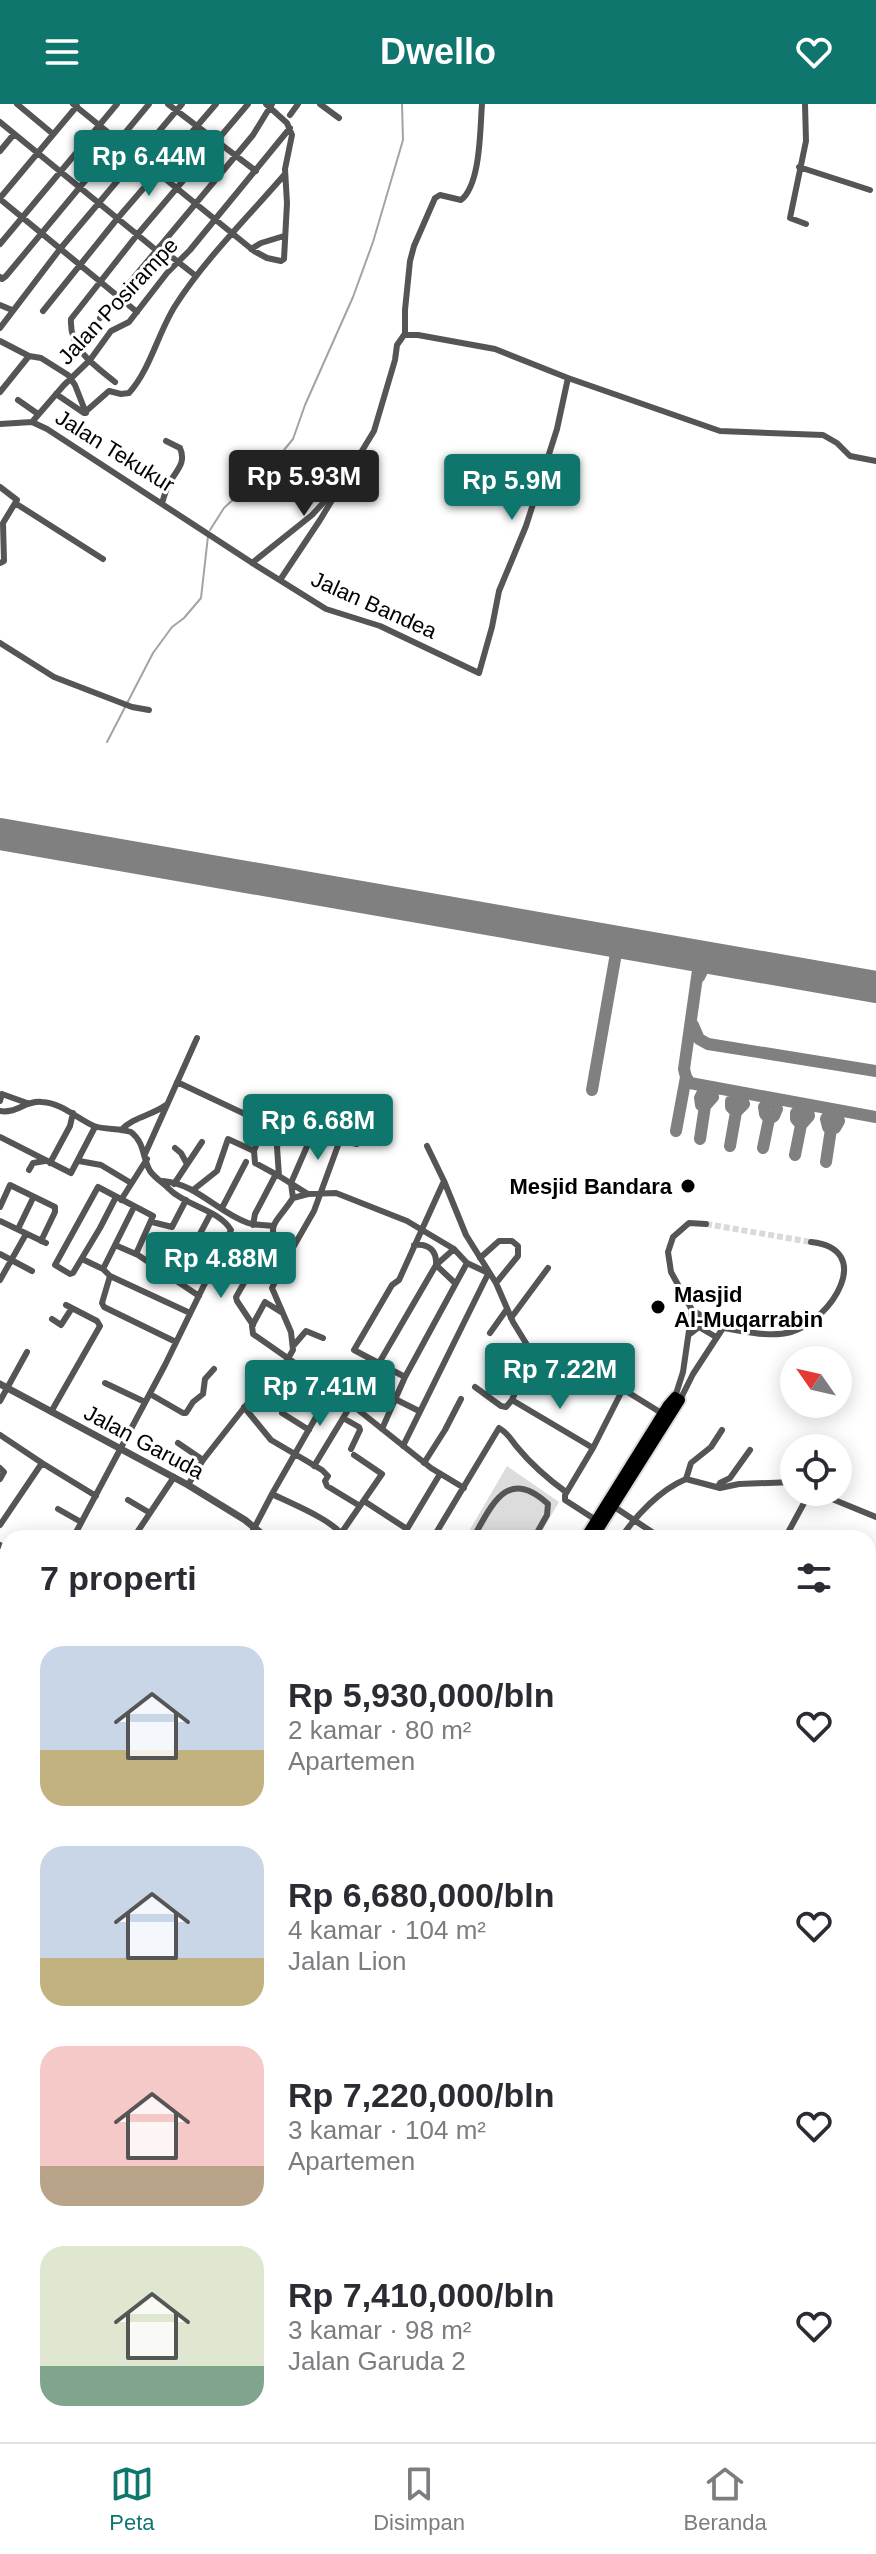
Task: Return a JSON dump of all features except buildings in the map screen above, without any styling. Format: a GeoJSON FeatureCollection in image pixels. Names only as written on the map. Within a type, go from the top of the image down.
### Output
{"type":"FeatureCollection","features":[{"type":"Feature","properties":{"kind":"highway"},"geometry":{"type":"LineString","coordinates":[[598,1530],[663,1414],[677,1398]]}},
{"type":"Feature","properties":{"kind":"highway"},"geometry":{"type":"LineString","coordinates":[[590,1530],[677,1398]]}},
{"type":"Feature","properties":{"kind":"street"},"geometry":{"type":"LineString","coordinates":[[17,104],[53,134]]}},
{"type":"Feature","properties":{"kind":"street"},"geometry":{"type":"LineString","coordinates":[[0,244],[117,104]]}},
{"type":"Feature","properties":{"kind":"street"},"geometry":{"type":"LineString","coordinates":[[0,277],[5,278],[149,104]]}},
{"type":"Feature","properties":{"kind":"street"},"geometry":{"type":"LineString","coordinates":[[168,104],[256,171]]}},
{"type":"Feature","properties":{"kind":"street"},"geometry":{"type":"LineString","coordinates":[[0,328],[60,249],[182,104]]}},
{"type":"Feature","properties":{"kind":"street"},"geometry":{"type":"LineString","coordinates":[[43,311],[216,104]]}},
{"type":"Feature","properties":{"kind":"street"},"geometry":{"type":"LineString","coordinates":[[115,382],[76,345],[71,334],[71,319],[99,281],[248,104]]}},
{"type":"Feature","properties":{"kind":"street"},"geometry":{"type":"LineString","coordinates":[[290,115],[298,104]]}},
{"type":"Feature","properties":{"kind":"street"},"geometry":{"type":"LineString","coordinates":[[405,335],[405,310],[414,246],[435,198],[440,195],[461,200],[470,189],[478,155],[482,104]]}},
{"type":"Feature","properties":{"kind":"street"},"geometry":{"type":"LineString","coordinates":[[805,104],[807,130],[790,218],[806,224]]}},
{"type":"Feature","properties":{"kind":"street"},"geometry":{"type":"LineString","coordinates":[[100,318],[118,296],[157,249],[196,204],[236,156],[270,106],[290,128],[293,137],[285,173],[287,203],[283,261],[267,258],[251,249],[216,219],[196,204],[76,105],[0,198],[40,233],[80,265],[118,296],[137,312]]}},
{"type":"Feature","properties":{"kind":"street"},"geometry":{"type":"LineString","coordinates":[[325,105],[339,118]]}},
{"type":"Feature","properties":{"kind":"street"},"geometry":{"type":"LineString","coordinates":[[0,122],[137,235],[196,276]]}},
{"type":"Feature","properties":{"kind":"street","name":"Jalan Posirampe"},"geometry":{"type":"LineString","coordinates":[[32,422],[90,360],[111,331],[127,325],[290,128]]}},
{"type":"Feature","properties":{"kind":"street"},"geometry":{"type":"LineString","coordinates":[[0,151],[14,134]]}},
{"type":"Feature","properties":{"kind":"street"},"geometry":{"type":"LineString","coordinates":[[799,167],[870,190]]}},
{"type":"Feature","properties":{"kind":"street"},"geometry":{"type":"LineString","coordinates":[[86,413],[109,391],[127,394],[135,387],[167,320],[196,276],[285,173]]}},
{"type":"Feature","properties":{"kind":"street"},"geometry":{"type":"LineString","coordinates":[[251,249],[284,236]]}},
{"type":"Feature","properties":{"kind":"street"},"geometry":{"type":"LineString","coordinates":[[0,305],[12,310]]}},
{"type":"Feature","properties":{"kind":"street"},"geometry":{"type":"LineString","coordinates":[[280,580],[374,431],[397,345],[405,335],[495,349],[720,431],[823,435],[850,456],[876,461]]}},
{"type":"Feature","properties":{"kind":"street"},"geometry":{"type":"LineString","coordinates":[[0,341],[29,356],[41,358],[71,379],[86,413]]}},
{"type":"Feature","properties":{"kind":"street"},"geometry":{"type":"LineString","coordinates":[[0,392],[29,356]]}},
{"type":"Feature","properties":{"kind":"street","name":"Jalan Bandea"},"geometry":{"type":"LineString","coordinates":[[255,565],[326,609],[380,626],[479,673],[499,591],[526,526],[557,429],[568,378]]}},
{"type":"Feature","properties":{"kind":"street"},"geometry":{"type":"LineString","coordinates":[[56,394],[86,413]]}},
{"type":"Feature","properties":{"kind":"street"},"geometry":{"type":"LineString","coordinates":[[18,400],[38,414]]}},
{"type":"Feature","properties":{"kind":"street"},"geometry":{"type":"LineString","coordinates":[[0,424],[32,422]]}},
{"type":"Feature","properties":{"kind":"street","name":"Jalan Tekukur"},"geometry":{"type":"LineString","coordinates":[[32,422],[255,565]]}},
{"type":"Feature","properties":{"kind":"street"},"geometry":{"type":"LineString","coordinates":[[162,503],[183,456],[180,448],[166,441]]}},
{"type":"Feature","properties":{"kind":"street"},"geometry":{"type":"LineString","coordinates":[[0,487],[17,499],[3,523],[4,561],[0,563]]}},
{"type":"Feature","properties":{"kind":"street"},"geometry":{"type":"LineString","coordinates":[[255,565],[324,502],[337,494]]}},
{"type":"Feature","properties":{"kind":"street"},"geometry":{"type":"LineString","coordinates":[[15,503],[103,559]]}},
{"type":"Feature","properties":{"kind":"street"},"geometry":{"type":"LineString","coordinates":[[0,643],[54,677],[132,707],[149,710]]}},
{"type":"Feature","properties":{"kind":"street"},"geometry":{"type":"LineString","coordinates":[[136,1254],[153,1216],[118,1198],[97,1188],[55,1265],[72,1275],[118,1198],[140,1169],[197,1038]]}},
{"type":"Feature","properties":{"kind":"street"},"geometry":{"type":"LineString","coordinates":[[177,1082],[281,1134],[315,1128]]}},
{"type":"Feature","properties":{"kind":"street"},"geometry":{"type":"LineString","coordinates":[[1,1096],[27,1103],[44,1102],[73,1113],[95,1127],[135,1135],[157,1177],[170,1191],[211,1213],[231,1230],[150,1394],[77,1530]]}},
{"type":"Feature","properties":{"kind":"street"},"geometry":{"type":"LineString","coordinates":[[253,1325],[236,1297],[293,1198],[291,1183],[326,1103],[332,1098],[341,1099],[353,1106],[385,1110]]}},
{"type":"Feature","properties":{"kind":"street"},"geometry":{"type":"LineString","coordinates":[[0,1111],[12,1111],[27,1103]]}},
{"type":"Feature","properties":{"kind":"street"},"geometry":{"type":"LineString","coordinates":[[121,1130],[132,1120],[152,1114],[167,1104]]}},
{"type":"Feature","properties":{"kind":"street"},"geometry":{"type":"LineString","coordinates":[[297,1133],[353,1145],[358,1143],[371,1109]]}},
{"type":"Feature","properties":{"kind":"street"},"geometry":{"type":"LineString","coordinates":[[48,1162],[70,1126],[73,1113]]}},
{"type":"Feature","properties":{"kind":"street"},"geometry":{"type":"LineString","coordinates":[[255,1163],[254,1151],[264,1123]]}},
{"type":"Feature","properties":{"kind":"street"},"geometry":{"type":"LineString","coordinates":[[0,1137],[71,1173],[95,1127]]}},
{"type":"Feature","properties":{"kind":"street"},"geometry":{"type":"LineString","coordinates":[[253,1225],[255,1214],[278,1175],[277,1147],[281,1134]]}},
{"type":"Feature","properties":{"kind":"street"},"geometry":{"type":"LineString","coordinates":[[193,1190],[217,1171],[228,1139],[254,1151]]}},
{"type":"Feature","properties":{"kind":"street"},"geometry":{"type":"LineString","coordinates":[[340,1140],[314,1211],[251,1330],[332,1389],[424,1463],[464,1488]]}},
{"type":"Feature","properties":{"kind":"street"},"geometry":{"type":"LineString","coordinates":[[170,1191],[202,1142]]}},
{"type":"Feature","properties":{"kind":"street"},"geometry":{"type":"LineString","coordinates":[[427,1146],[461,1223],[532,1353]]}},
{"type":"Feature","properties":{"kind":"street"},"geometry":{"type":"LineString","coordinates":[[175,1148],[187,1164]]}},
{"type":"Feature","properties":{"kind":"street"},"geometry":{"type":"LineString","coordinates":[[79,1161],[101,1165],[131,1183]]}},
{"type":"Feature","properties":{"kind":"street"},"geometry":{"type":"LineString","coordinates":[[236,1161],[255,1163],[308,1194]]}},
{"type":"Feature","properties":{"kind":"street"},"geometry":{"type":"LineString","coordinates":[[29,1170],[33,1163],[48,1162]]}},
{"type":"Feature","properties":{"kind":"street"},"geometry":{"type":"LineString","coordinates":[[222,1208],[246,1162]]}},
{"type":"Feature","properties":{"kind":"street"},"geometry":{"type":"LineString","coordinates":[[140,1169],[193,1190],[253,1225],[273,1230],[287,1258]]}},
{"type":"Feature","properties":{"kind":"street"},"geometry":{"type":"LineString","coordinates":[[0,1181],[56,1209],[44,1242],[0,1221]]}},
{"type":"Feature","properties":{"kind":"street"},"geometry":{"type":"LineString","coordinates":[[405,1377],[355,1352],[354,1348],[392,1285],[399,1280],[444,1181]]}},
{"type":"Feature","properties":{"kind":"street"},"geometry":{"type":"LineString","coordinates":[[0,1207],[10,1185]]}},
{"type":"Feature","properties":{"kind":"street"},"geometry":{"type":"LineString","coordinates":[[293,1198],[308,1194],[342,1195],[421,1231],[454,1249],[467,1263],[488,1274]]}},
{"type":"Feature","properties":{"kind":"street"},"geometry":{"type":"LineString","coordinates":[[18,1229],[33,1198]]}},
{"type":"Feature","properties":{"kind":"street"},"geometry":{"type":"LineString","coordinates":[[152,1222],[171,1228],[186,1200]]}},
{"type":"Feature","properties":{"kind":"street"},"geometry":{"type":"LineString","coordinates":[[103,1269],[134,1207]]}},
{"type":"Feature","properties":{"kind":"street"},"geometry":{"type":"LineString","coordinates":[[176,1279],[211,1213]]}},
{"type":"Feature","properties":{"kind":"street"},"geometry":{"type":"LineString","coordinates":[[706,1224],[689,1223],[673,1237],[668,1252],[671,1272],[692,1310],[723,1328],[782,1334],[806,1327],[825,1312],[838,1294],[845,1264],[833,1247],[811,1242]]}},
{"type":"Feature","properties":{"kind":"street"},"geometry":{"type":"LineString","coordinates":[[421,1231],[436,1255],[436,1265],[455,1283]]}},
{"type":"Feature","properties":{"kind":"street"},"geometry":{"type":"LineString","coordinates":[[0,1280],[26,1234]]}},
{"type":"Feature","properties":{"kind":"street"},"geometry":{"type":"LineString","coordinates":[[480,1258],[499,1241],[512,1241],[518,1246],[517,1259],[496,1283]]}},
{"type":"Feature","properties":{"kind":"street"},"geometry":{"type":"LineString","coordinates":[[115,1245],[136,1254],[199,1296]]}},
{"type":"Feature","properties":{"kind":"street"},"geometry":{"type":"LineString","coordinates":[[414,1245],[429,1248]]}},
{"type":"Feature","properties":{"kind":"street"},"geometry":{"type":"LineString","coordinates":[[314,1466],[351,1405],[364,1374],[436,1265],[454,1249]]}},
{"type":"Feature","properties":{"kind":"street"},"geometry":{"type":"LineString","coordinates":[[0,1254],[32,1271]]}},
{"type":"Feature","properties":{"kind":"street"},"geometry":{"type":"LineString","coordinates":[[82,1259],[110,1276],[190,1313]]}},
{"type":"Feature","properties":{"kind":"street"},"geometry":{"type":"LineString","coordinates":[[382,1429],[405,1377],[467,1263]]}},
{"type":"Feature","properties":{"kind":"street"},"geometry":{"type":"LineString","coordinates":[[511,1318],[548,1268]]}},
{"type":"Feature","properties":{"kind":"street"},"geometry":{"type":"LineString","coordinates":[[403,1446],[488,1274]]}},
{"type":"Feature","properties":{"kind":"street"},"geometry":{"type":"LineString","coordinates":[[110,1276],[102,1303],[106,1309],[176,1342]]}},
{"type":"Feature","properties":{"kind":"street"},"geometry":{"type":"LineString","coordinates":[[272,1288],[294,1345]]}},
{"type":"Feature","properties":{"kind":"street"},"geometry":{"type":"LineString","coordinates":[[265,1302],[283,1313]]}},
{"type":"Feature","properties":{"kind":"street"},"geometry":{"type":"LineString","coordinates":[[51,1412],[100,1326],[97,1321],[69,1307],[61,1325],[52,1319]]}},
{"type":"Feature","properties":{"kind":"street"},"geometry":{"type":"LineString","coordinates":[[490,1333],[507,1309]]}},
{"type":"Feature","properties":{"kind":"street"},"geometry":{"type":"LineString","coordinates":[[677,1398],[692,1310]]}},
{"type":"Feature","properties":{"kind":"street"},"geometry":{"type":"LineString","coordinates":[[688,1337],[699,1327],[716,1337]]}},
{"type":"Feature","properties":{"kind":"street"},"geometry":{"type":"LineString","coordinates":[[677,1398],[723,1328]]}},
{"type":"Feature","properties":{"kind":"street"},"geometry":{"type":"LineString","coordinates":[[188,1485],[244,1407],[248,1403],[261,1404],[289,1359],[294,1345],[306,1331],[323,1338]]}},
{"type":"Feature","properties":{"kind":"street"},"geometry":{"type":"LineString","coordinates":[[532,1353],[549,1351],[568,1355],[663,1414]]}},
{"type":"Feature","properties":{"kind":"street"},"geometry":{"type":"LineString","coordinates":[[0,1401],[4,1386],[27,1352]]}},
{"type":"Feature","properties":{"kind":"street"},"geometry":{"type":"LineString","coordinates":[[475,1387],[504,1407],[512,1400],[532,1353]]}},
{"type":"Feature","properties":{"kind":"street"},"geometry":{"type":"LineString","coordinates":[[150,1394],[184,1414],[203,1394],[205,1379],[214,1369]]}},
{"type":"Feature","properties":{"kind":"street"},"geometry":{"type":"LineString","coordinates":[[364,1374],[382,1382]]}},
{"type":"Feature","properties":{"kind":"street"},"geometry":{"type":"LineString","coordinates":[[487,1396],[499,1376]]}},
{"type":"Feature","properties":{"kind":"street"},"geometry":{"type":"LineString","coordinates":[[105,1383],[145,1402]]}},
{"type":"Feature","properties":{"kind":"street","name":"Jalan Garuda"},"geometry":{"type":"LineString","coordinates":[[4,1386],[174,1477],[258,1530]]}},
{"type":"Feature","properties":{"kind":"street"},"geometry":{"type":"LineString","coordinates":[[253,1530],[332,1389]]}},
{"type":"Feature","properties":{"kind":"street"},"geometry":{"type":"LineString","coordinates":[[596,1520],[565,1500],[566,1492],[623,1389]]}},
{"type":"Feature","properties":{"kind":"street"},"geometry":{"type":"LineString","coordinates":[[395,1399],[419,1411]]}},
{"type":"Feature","properties":{"kind":"street"},"geometry":{"type":"LineString","coordinates":[[424,1463],[461,1399]]}},
{"type":"Feature","properties":{"kind":"street"},"geometry":{"type":"LineString","coordinates":[[512,1400],[593,1448]]}},
{"type":"Feature","properties":{"kind":"street"},"geometry":{"type":"LineString","coordinates":[[244,1407],[271,1440],[327,1474],[327,1486],[407,1529],[440,1474]]}},
{"type":"Feature","properties":{"kind":"street"},"geometry":{"type":"LineString","coordinates":[[282,1413],[309,1430]]}},
{"type":"Feature","properties":{"kind":"street"},"geometry":{"type":"LineString","coordinates":[[343,1418],[360,1430],[352,1452],[382,1474],[346,1530]]}},
{"type":"Feature","properties":{"kind":"street"},"geometry":{"type":"LineString","coordinates":[[438,1530],[499,1428],[541,1472],[566,1492]]}},
{"type":"Feature","properties":{"kind":"street"},"geometry":{"type":"LineString","coordinates":[[626,1530],[633,1519],[686,1479],[691,1463],[711,1447],[722,1430]]}},
{"type":"Feature","properties":{"kind":"street"},"geometry":{"type":"LineString","coordinates":[[0,1435],[96,1496]]}},
{"type":"Feature","properties":{"kind":"street"},"geometry":{"type":"LineString","coordinates":[[178,1443],[203,1460]]}},
{"type":"Feature","properties":{"kind":"street"},"geometry":{"type":"LineString","coordinates":[[731,1481],[750,1450]]}},
{"type":"Feature","properties":{"kind":"street"},"geometry":{"type":"LineString","coordinates":[[0,1525],[42,1463]]}},
{"type":"Feature","properties":{"kind":"street"},"geometry":{"type":"LineString","coordinates":[[0,1468],[4,1471],[0,1479]]}},
{"type":"Feature","properties":{"kind":"street"},"geometry":{"type":"LineString","coordinates":[[141,1529],[174,1477]]}},
{"type":"Feature","properties":{"kind":"street"},"geometry":{"type":"LineString","coordinates":[[686,1479],[718,1487],[731,1481],[780,1481]]}},
{"type":"Feature","properties":{"kind":"street"},"geometry":{"type":"LineString","coordinates":[[478,1530],[501,1494],[512,1488],[520,1488],[548,1504],[547,1515],[539,1530]]}},
{"type":"Feature","properties":{"kind":"street"},"geometry":{"type":"LineString","coordinates":[[272,1494],[334,1530]]}},
{"type":"Feature","properties":{"kind":"street"},"geometry":{"type":"LineString","coordinates":[[128,1500],[150,1513]]}},
{"type":"Feature","properties":{"kind":"street"},"geometry":{"type":"LineString","coordinates":[[613,1506],[649,1530]]}},
{"type":"Feature","properties":{"kind":"street"},"geometry":{"type":"LineString","coordinates":[[790,1530],[804,1506]]}},
{"type":"Feature","properties":{"kind":"street"},"geometry":{"type":"LineString","coordinates":[[848,1506],[876,1517]]}},
{"type":"Feature","properties":{"kind":"street"},"geometry":{"type":"LineString","coordinates":[[58,1509],[81,1522]]}},
{"type":"Feature","properties":{"kind":"shaded area"},"geometry":{"type":"Polygon","coordinates":[[[507,1466],[559,1502],[543,1530],[470,1530],[507,1466]]]}},
{"type":"Feature","properties":{"kind":"waterway"},"geometry":{"type":"LineString","coordinates":[[210,530],[224,508],[252,482],[278,468],[284,450],[293,439],[373,242],[403,140],[402,104]]}},
{"type":"Feature","properties":{"kind":"waterway"},"geometry":{"type":"LineString","coordinates":[[107,742],[153,653],[172,627],[201,598],[208,536]]}},
{"type":"Feature","properties":{"kind":"taxiway"},"geometry":{"type":"LineString","coordinates":[[592,1090],[618,942]]}},
{"type":"Feature","properties":{"kind":"taxiway"},"geometry":{"type":"LineString","coordinates":[[683,953],[695,962],[698,970],[684,1069],[690,1083],[876,1117]]}},
{"type":"Feature","properties":{"kind":"taxiway"},"geometry":{"type":"LineString","coordinates":[[699,977],[705,965],[717,959]]}},
{"type":"Feature","properties":{"kind":"taxiway"},"geometry":{"type":"LineString","coordinates":[[693,1025],[699,1039],[708,1044],[876,1071]]}},
{"type":"Feature","properties":{"kind":"taxiway"},"geometry":{"type":"LineString","coordinates":[[676,1131],[686,1077]]}},
{"type":"Feature","properties":{"kind":"taxiway"},"geometry":{"type":"LineString","coordinates":[[700,1139],[705,1106],[713,1097],[709,1087],[700,1098],[701,1105],[705,1106]]}},
{"type":"Feature","properties":{"kind":"taxiway"},"geometry":{"type":"LineString","coordinates":[[730,1146],[736,1112],[731,1107],[731,1101],[739,1093],[744,1104],[736,1112]]}},
{"type":"Feature","properties":{"kind":"taxiway"},"geometry":{"type":"LineString","coordinates":[[763,1148],[769,1119],[764,1107],[772,1098],[777,1109],[769,1119]]}},
{"type":"Feature","properties":{"kind":"taxiway"},"geometry":{"type":"LineString","coordinates":[[795,1155],[801,1125],[796,1113],[804,1104],[809,1116],[801,1125]]}},
{"type":"Feature","properties":{"kind":"taxiway"},"geometry":{"type":"LineString","coordinates":[[826,1162],[831,1129],[839,1121],[835,1110],[826,1119],[831,1129]]}},
{"type":"Feature","properties":{"kind":"runway"},"geometry":{"type":"LineString","coordinates":[[0,834],[876,987]]}},
{"type":"Feature","properties":{"kind":"tunnel"},"geometry":{"type":"LineString","coordinates":[[706,1224],[811,1242]]}},
{"type":"Feature","properties":{"kind":"place","name":"Mesjid Bandara"},"geometry":{"type":"Point","coordinates":[688,1186]}},
{"type":"Feature","properties":{"kind":"place","name":"Masjid Al-Muqarrabin"},"geometry":{"type":"Point","coordinates":[658,1307]}}]}
